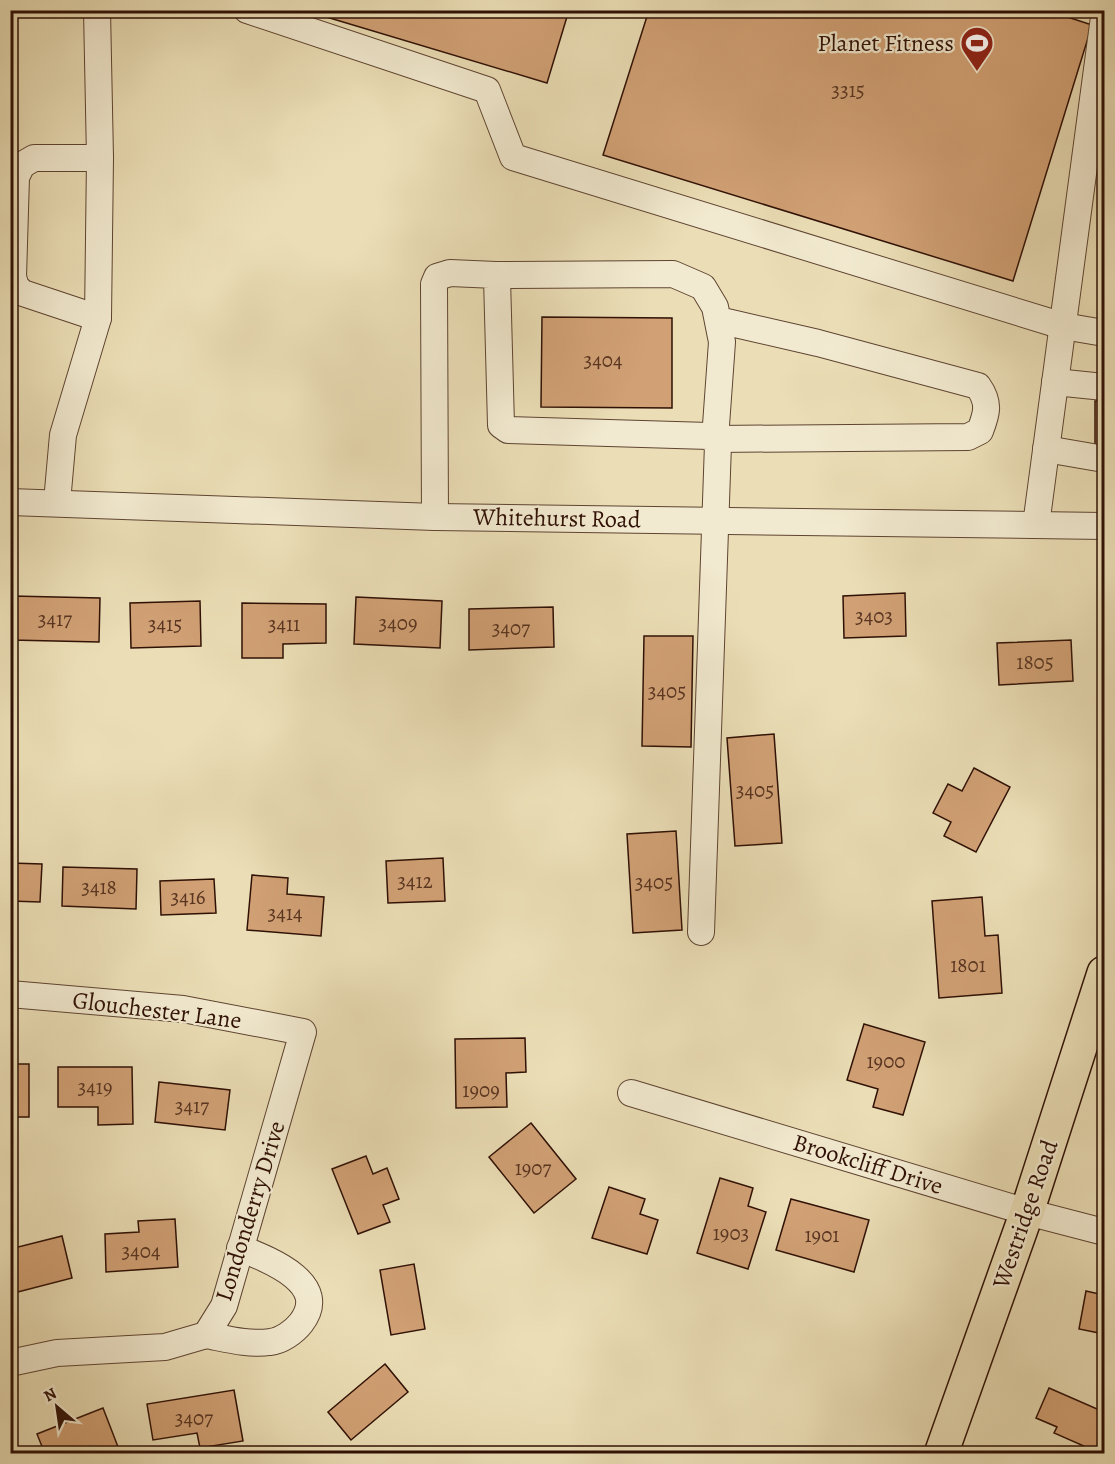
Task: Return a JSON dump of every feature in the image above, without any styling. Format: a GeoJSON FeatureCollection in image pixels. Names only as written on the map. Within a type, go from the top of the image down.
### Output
{"type":"FeatureCollection","features":[{"type":"Feature","properties":{"kind":"main road","name":"Westridge Road"},"geometry":{"type":"LineString","coordinates":[[941,1454],[1027,1212],[1104,973]]}},
{"type":"Feature","properties":{"kind":"street"},"geometry":{"type":"LineString","coordinates":[[57,502],[63,435],[98,318],[100,158],[97,10]]}},
{"type":"Feature","properties":{"kind":"street"},"geometry":{"type":"LineString","coordinates":[[247,10],[487,90],[513,157],[1063,326],[1104,333]]}},
{"type":"Feature","properties":{"kind":"street"},"geometry":{"type":"LineString","coordinates":[[1036,525],[1104,17]]}},
{"type":"Feature","properties":{"kind":"street"},"geometry":{"type":"LineString","coordinates":[[98,318],[22,293],[16,287],[13,277],[16,177],[22,165],[34,158],[100,158]]}},
{"type":"Feature","properties":{"kind":"street"},"geometry":{"type":"LineString","coordinates":[[435,517],[434,284],[437,277],[450,273],[673,274],[703,286],[716,307],[722,342],[715,439],[718,444],[701,932]]}},
{"type":"Feature","properties":{"kind":"street"},"geometry":{"type":"LineString","coordinates":[[496,275],[501,426],[508,430],[709,436],[715,439],[968,437],[980,431],[987,411],[986,397],[978,386],[818,343],[718,320]]}},
{"type":"Feature","properties":{"kind":"street"},"geometry":{"type":"LineString","coordinates":[[1056,382],[1104,387]]}},
{"type":"Feature","properties":{"kind":"street"},"geometry":{"type":"LineString","coordinates":[[1046,449],[1104,459]]}},
{"type":"Feature","properties":{"kind":"street","name":"Whitehurst Road"},"geometry":{"type":"LineString","coordinates":[[10,502],[435,517],[1104,526]]}},
{"type":"Feature","properties":{"kind":"street","name":"Glouchester Lane"},"geometry":{"type":"LineString","coordinates":[[10,994],[183,1009],[303,1032]]}},
{"type":"Feature","properties":{"kind":"street","name":"Londonderry Drive"},"geometry":{"type":"LineString","coordinates":[[206,1335],[224,1306],[303,1032]]}},
{"type":"Feature","properties":{"kind":"street","name":"Brookcliff Drive"},"geometry":{"type":"LineString","coordinates":[[631,1093],[1027,1212],[1104,1232]]}},
{"type":"Feature","properties":{"kind":"street"},"geometry":{"type":"LineString","coordinates":[[10,1363],[57,1353],[165,1347],[206,1335],[245,1342],[271,1342],[283,1338],[304,1318],[308,1298],[296,1276],[282,1265],[240,1248]]}},
{"type":"Feature","properties":{"kind":"building"},"geometry":{"type":"Polygon","coordinates":[[[303,10],[569,10],[547,83],[303,10]]]}},
{"type":"Feature","properties":{"kind":"building"},"geometry":{"type":"Polygon","coordinates":[[[649,10],[1046,10],[1092,25],[1013,281],[603,155],[649,10]]]}},
{"type":"Feature","properties":{"kind":"building"},"geometry":{"type":"Polygon","coordinates":[[[542,317],[672,318],[672,408],[541,407],[542,317]]]}},
{"type":"Feature","properties":{"kind":"building"},"geometry":{"type":"Polygon","coordinates":[[[1095,401],[1104,401],[1104,446],[1095,446],[1095,401]]]}},
{"type":"Feature","properties":{"kind":"building"},"geometry":{"type":"Polygon","coordinates":[[[905,593],[906,636],[844,638],[843,596],[905,593]]]}},
{"type":"Feature","properties":{"kind":"building"},"geometry":{"type":"Polygon","coordinates":[[[12,596],[100,598],[99,642],[11,640],[12,596]]]}},
{"type":"Feature","properties":{"kind":"building"},"geometry":{"type":"Polygon","coordinates":[[[356,597],[442,601],[440,648],[354,644],[356,597]]]}},
{"type":"Feature","properties":{"kind":"building"},"geometry":{"type":"Polygon","coordinates":[[[200,601],[201,646],[131,648],[130,603],[200,601]]]}},
{"type":"Feature","properties":{"kind":"building"},"geometry":{"type":"Polygon","coordinates":[[[242,603],[326,604],[326,643],[283,644],[283,658],[242,658],[242,603]]]}},
{"type":"Feature","properties":{"kind":"building"},"geometry":{"type":"Polygon","coordinates":[[[553,607],[554,647],[469,650],[469,609],[553,607]]]}},
{"type":"Feature","properties":{"kind":"building"},"geometry":{"type":"Polygon","coordinates":[[[644,636],[693,636],[691,747],[642,746],[644,636]]]}},
{"type":"Feature","properties":{"kind":"building"},"geometry":{"type":"Polygon","coordinates":[[[1071,640],[1073,681],[999,685],[997,643],[1071,640]]]}},
{"type":"Feature","properties":{"kind":"building"},"geometry":{"type":"Polygon","coordinates":[[[774,734],[782,843],[735,846],[727,738],[774,734]]]}},
{"type":"Feature","properties":{"kind":"building"},"geometry":{"type":"Polygon","coordinates":[[[974,768],[1010,787],[976,852],[944,836],[951,822],[933,813],[948,784],[962,791],[974,768]]]}},
{"type":"Feature","properties":{"kind":"building"},"geometry":{"type":"Polygon","coordinates":[[[676,831],[682,930],[633,933],[627,834],[676,831]]]}},
{"type":"Feature","properties":{"kind":"building"},"geometry":{"type":"Polygon","coordinates":[[[443,858],[445,901],[388,903],[386,861],[443,858]]]}},
{"type":"Feature","properties":{"kind":"building"},"geometry":{"type":"Polygon","coordinates":[[[10,863],[42,864],[40,902],[10,901],[10,863]]]}},
{"type":"Feature","properties":{"kind":"building"},"geometry":{"type":"Polygon","coordinates":[[[63,867],[137,869],[136,909],[62,906],[63,867]]]}},
{"type":"Feature","properties":{"kind":"building"},"geometry":{"type":"Polygon","coordinates":[[[252,875],[288,878],[287,894],[324,897],[321,936],[247,930],[252,875]]]}},
{"type":"Feature","properties":{"kind":"building"},"geometry":{"type":"Polygon","coordinates":[[[214,879],[216,913],[161,915],[160,881],[214,879]]]}},
{"type":"Feature","properties":{"kind":"building"},"geometry":{"type":"Polygon","coordinates":[[[982,897],[985,936],[998,935],[1002,993],[939,998],[932,901],[982,897]]]}},
{"type":"Feature","properties":{"kind":"building"},"geometry":{"type":"Polygon","coordinates":[[[864,1024],[925,1042],[903,1115],[873,1107],[878,1089],[847,1080],[864,1024]]]}},
{"type":"Feature","properties":{"kind":"building"},"geometry":{"type":"Polygon","coordinates":[[[525,1038],[526,1072],[506,1073],[507,1107],[456,1108],[455,1039],[525,1038]]]}},
{"type":"Feature","properties":{"kind":"building"},"geometry":{"type":"Polygon","coordinates":[[[10,1064],[29,1064],[29,1117],[10,1117],[10,1064]]]}},
{"type":"Feature","properties":{"kind":"building"},"geometry":{"type":"Polygon","coordinates":[[[58,1067],[132,1067],[133,1124],[98,1125],[98,1107],[58,1107],[58,1067]]]}},
{"type":"Feature","properties":{"kind":"building"},"geometry":{"type":"Polygon","coordinates":[[[159,1082],[230,1090],[225,1130],[155,1122],[159,1082]]]}},
{"type":"Feature","properties":{"kind":"building"},"geometry":{"type":"Polygon","coordinates":[[[531,1123],[576,1179],[534,1213],[489,1157],[531,1123]]]}},
{"type":"Feature","properties":{"kind":"building"},"geometry":{"type":"Polygon","coordinates":[[[366,1156],[373,1174],[387,1168],[399,1199],[383,1205],[390,1222],[358,1234],[332,1169],[366,1156]]]}},
{"type":"Feature","properties":{"kind":"building"},"geometry":{"type":"Polygon","coordinates":[[[720,1178],[753,1188],[748,1206],[766,1212],[748,1269],[697,1253],[720,1178]]]}},
{"type":"Feature","properties":{"kind":"building"},"geometry":{"type":"Polygon","coordinates":[[[609,1187],[645,1199],[640,1214],[658,1220],[647,1254],[592,1238],[609,1187]]]}},
{"type":"Feature","properties":{"kind":"building"},"geometry":{"type":"Polygon","coordinates":[[[791,1199],[869,1220],[854,1272],[776,1250],[791,1199]]]}},
{"type":"Feature","properties":{"kind":"building"},"geometry":{"type":"Polygon","coordinates":[[[175,1219],[178,1267],[106,1272],[105,1234],[139,1232],[138,1221],[175,1219]]]}},
{"type":"Feature","properties":{"kind":"building"},"geometry":{"type":"Polygon","coordinates":[[[62,1236],[72,1278],[10,1294],[10,1249],[62,1236]]]}},
{"type":"Feature","properties":{"kind":"building"},"geometry":{"type":"Polygon","coordinates":[[[414,1264],[425,1329],[391,1335],[380,1270],[414,1264]]]}},
{"type":"Feature","properties":{"kind":"building"},"geometry":{"type":"Polygon","coordinates":[[[1086,1291],[1104,1295],[1104,1334],[1079,1329],[1086,1291]]]}},
{"type":"Feature","properties":{"kind":"building"},"geometry":{"type":"Polygon","coordinates":[[[385,1364],[408,1392],[351,1440],[328,1412],[385,1364]]]}},
{"type":"Feature","properties":{"kind":"building"},"geometry":{"type":"Polygon","coordinates":[[[1049,1388],[1104,1412],[1104,1428],[1095,1451],[1054,1433],[1057,1427],[1036,1418],[1049,1388]]]}},
{"type":"Feature","properties":{"kind":"building"},"geometry":{"type":"Polygon","coordinates":[[[234,1390],[243,1441],[200,1448],[197,1433],[153,1440],[147,1404],[234,1390]]]}},
{"type":"Feature","properties":{"kind":"building"},"geometry":{"type":"Polygon","coordinates":[[[103,1408],[120,1452],[45,1454],[37,1434],[103,1408]]]}},
{"type":"Feature","properties":{"kind":"building"},"geometry":{"type":"Polygon","coordinates":[[[11,1437],[18,1454],[10,1454],[11,1437]]]}},
{"type":"Feature","properties":{"kind":"place","name":"Planet Fitness"},"geometry":{"type":"Point","coordinates":[977,72]}}]}
